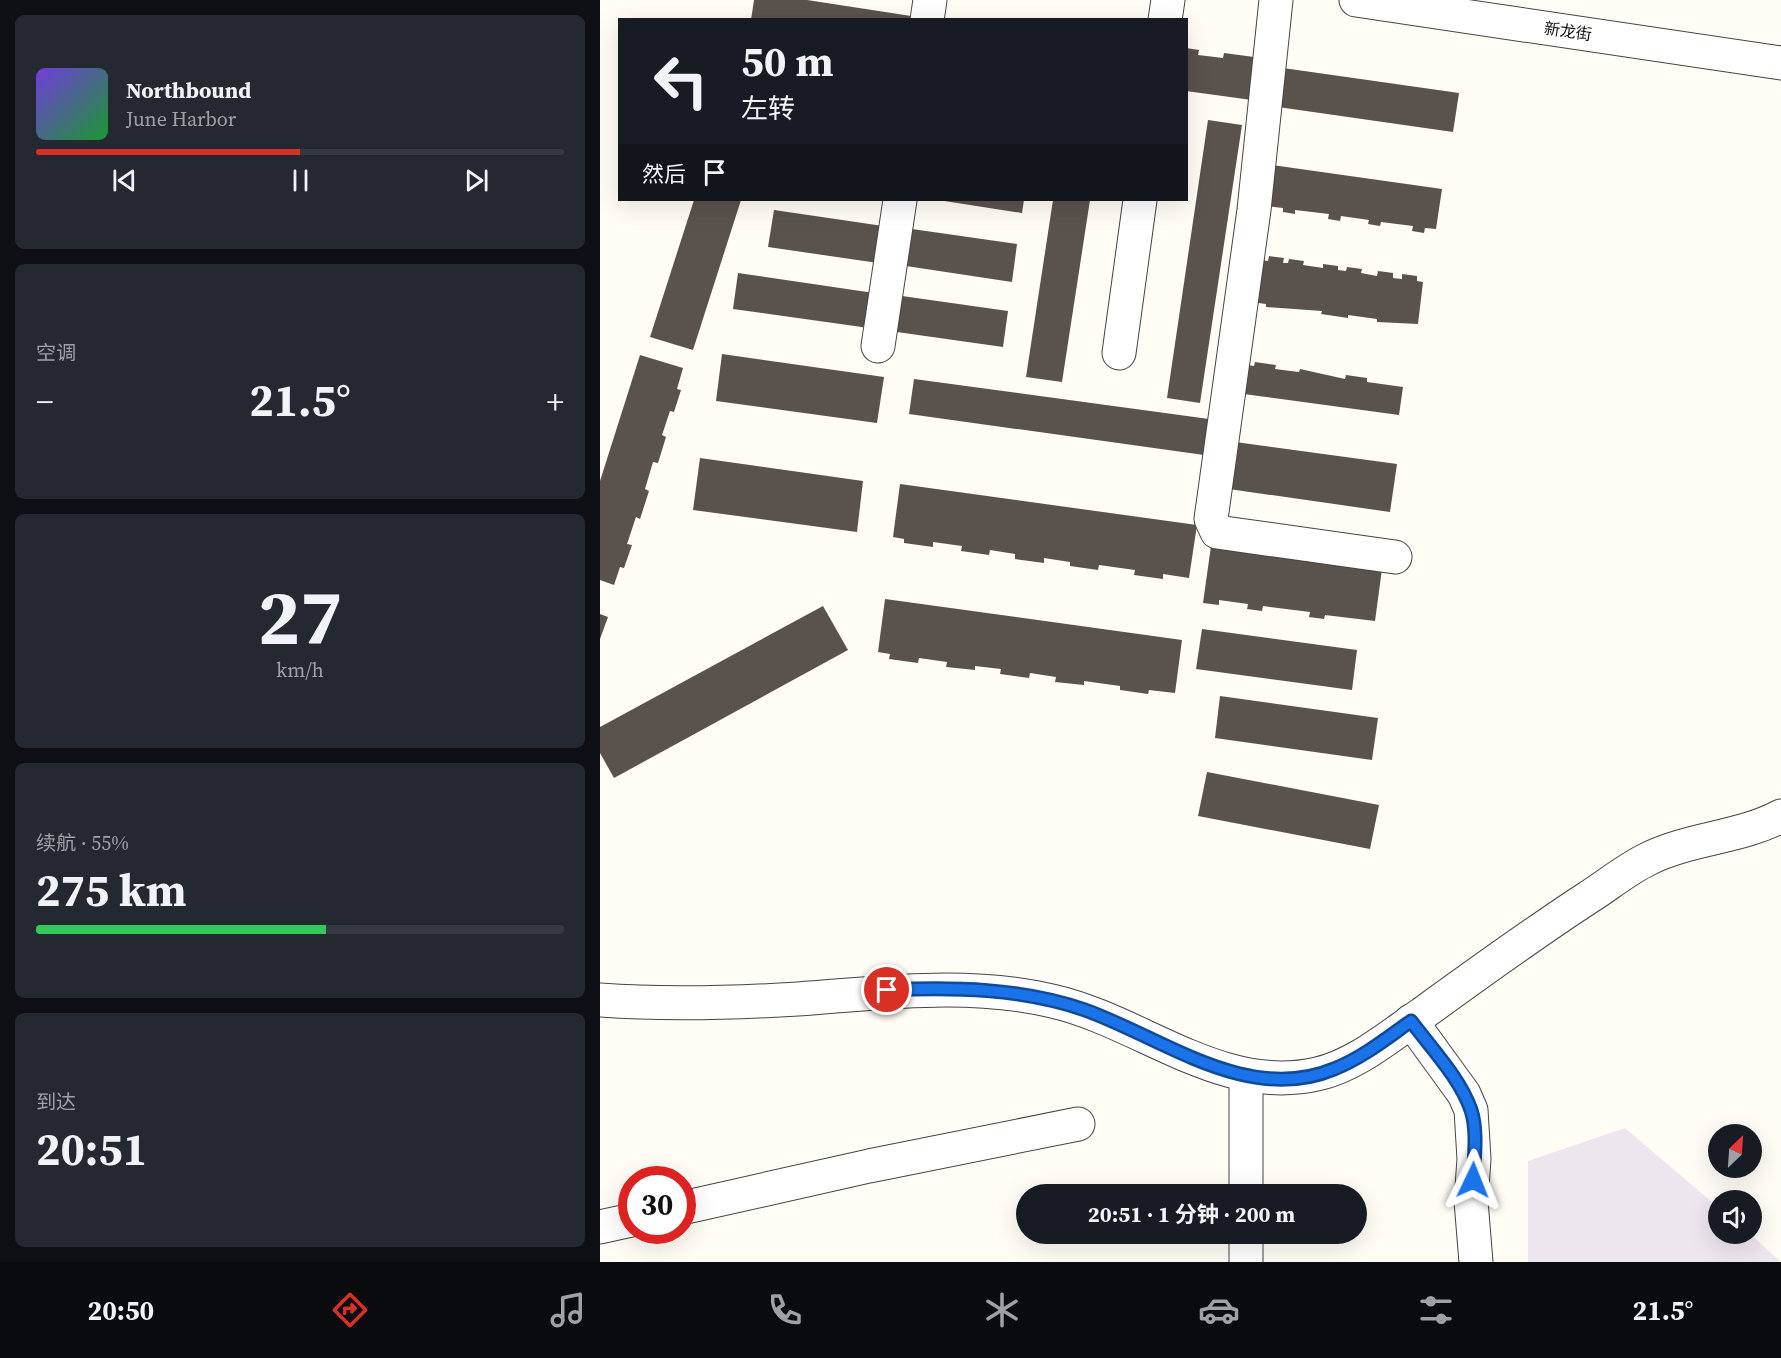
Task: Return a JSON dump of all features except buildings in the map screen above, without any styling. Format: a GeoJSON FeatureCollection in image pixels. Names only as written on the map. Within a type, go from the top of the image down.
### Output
{"type":"FeatureCollection","features":[{"type":"Feature","properties":{"kind":"street"},"geometry":{"type":"LineString","coordinates":[[927,18],[930,0]]}},
{"type":"Feature","properties":{"kind":"street"},"geometry":{"type":"LineString","coordinates":[[1165,18],[1168,0]]}},
{"type":"Feature","properties":{"kind":"street"},"geometry":{"type":"LineString","coordinates":[[1276,0],[1254,210],[1211,519],[1217,532],[1395,557]]}},
{"type":"Feature","properties":{"kind":"street","name":"新龙街"},"geometry":{"type":"LineString","coordinates":[[1356,0],[1781,63]]}},
{"type":"Feature","properties":{"kind":"street"},"geometry":{"type":"LineString","coordinates":[[878,346],[900,201]]}},
{"type":"Feature","properties":{"kind":"street"},"geometry":{"type":"LineString","coordinates":[[1119,353],[1140,201]]}},
{"type":"Feature","properties":{"kind":"street"},"geometry":{"type":"LineString","coordinates":[[600,1000],[719,1002],[797,999],[923,988],[1006,993],[1052,1001],[1085,1010],[1216,1066],[1246,1075],[1281,1079],[1318,1074],[1335,1069],[1411,1021],[1551,922],[1648,859],[1700,840],[1751,829],[1781,816]]}},
{"type":"Feature","properties":{"kind":"street"},"geometry":{"type":"LineString","coordinates":[[1411,1021],[1464,1094],[1471,1110],[1474,1159],[1471,1201],[1476,1262]]}},
{"type":"Feature","properties":{"kind":"street"},"geometry":{"type":"LineString","coordinates":[[1246,1075],[1246,1184]]}},
{"type":"Feature","properties":{"kind":"street"},"geometry":{"type":"LineString","coordinates":[[696,1205],[869,1166],[1078,1124]]}},
{"type":"Feature","properties":{"kind":"street"},"geometry":{"type":"LineString","coordinates":[[600,1227],[618,1223]]}},
{"type":"Feature","properties":{"kind":"street"},"geometry":{"type":"LineString","coordinates":[[1246,1244],[1246,1262]]}},
{"type":"Feature","properties":{"kind":"shaded area"},"geometry":{"type":"Polygon","coordinates":[[[1625,1128],[1708,1199],[1708,1244],[1761,1244],[1781,1262],[1528,1262],[1528,1161],[1625,1128]]]}},
{"type":"Feature","properties":{"kind":"route"},"geometry":{"type":"LineString","coordinates":[[887,990],[959,989],[1006,993],[1052,1001],[1085,1010],[1237,1074],[1259,1078],[1281,1079],[1318,1074],[1335,1069],[1411,1021],[1464,1094],[1471,1110],[1473,1180]]}}]}
